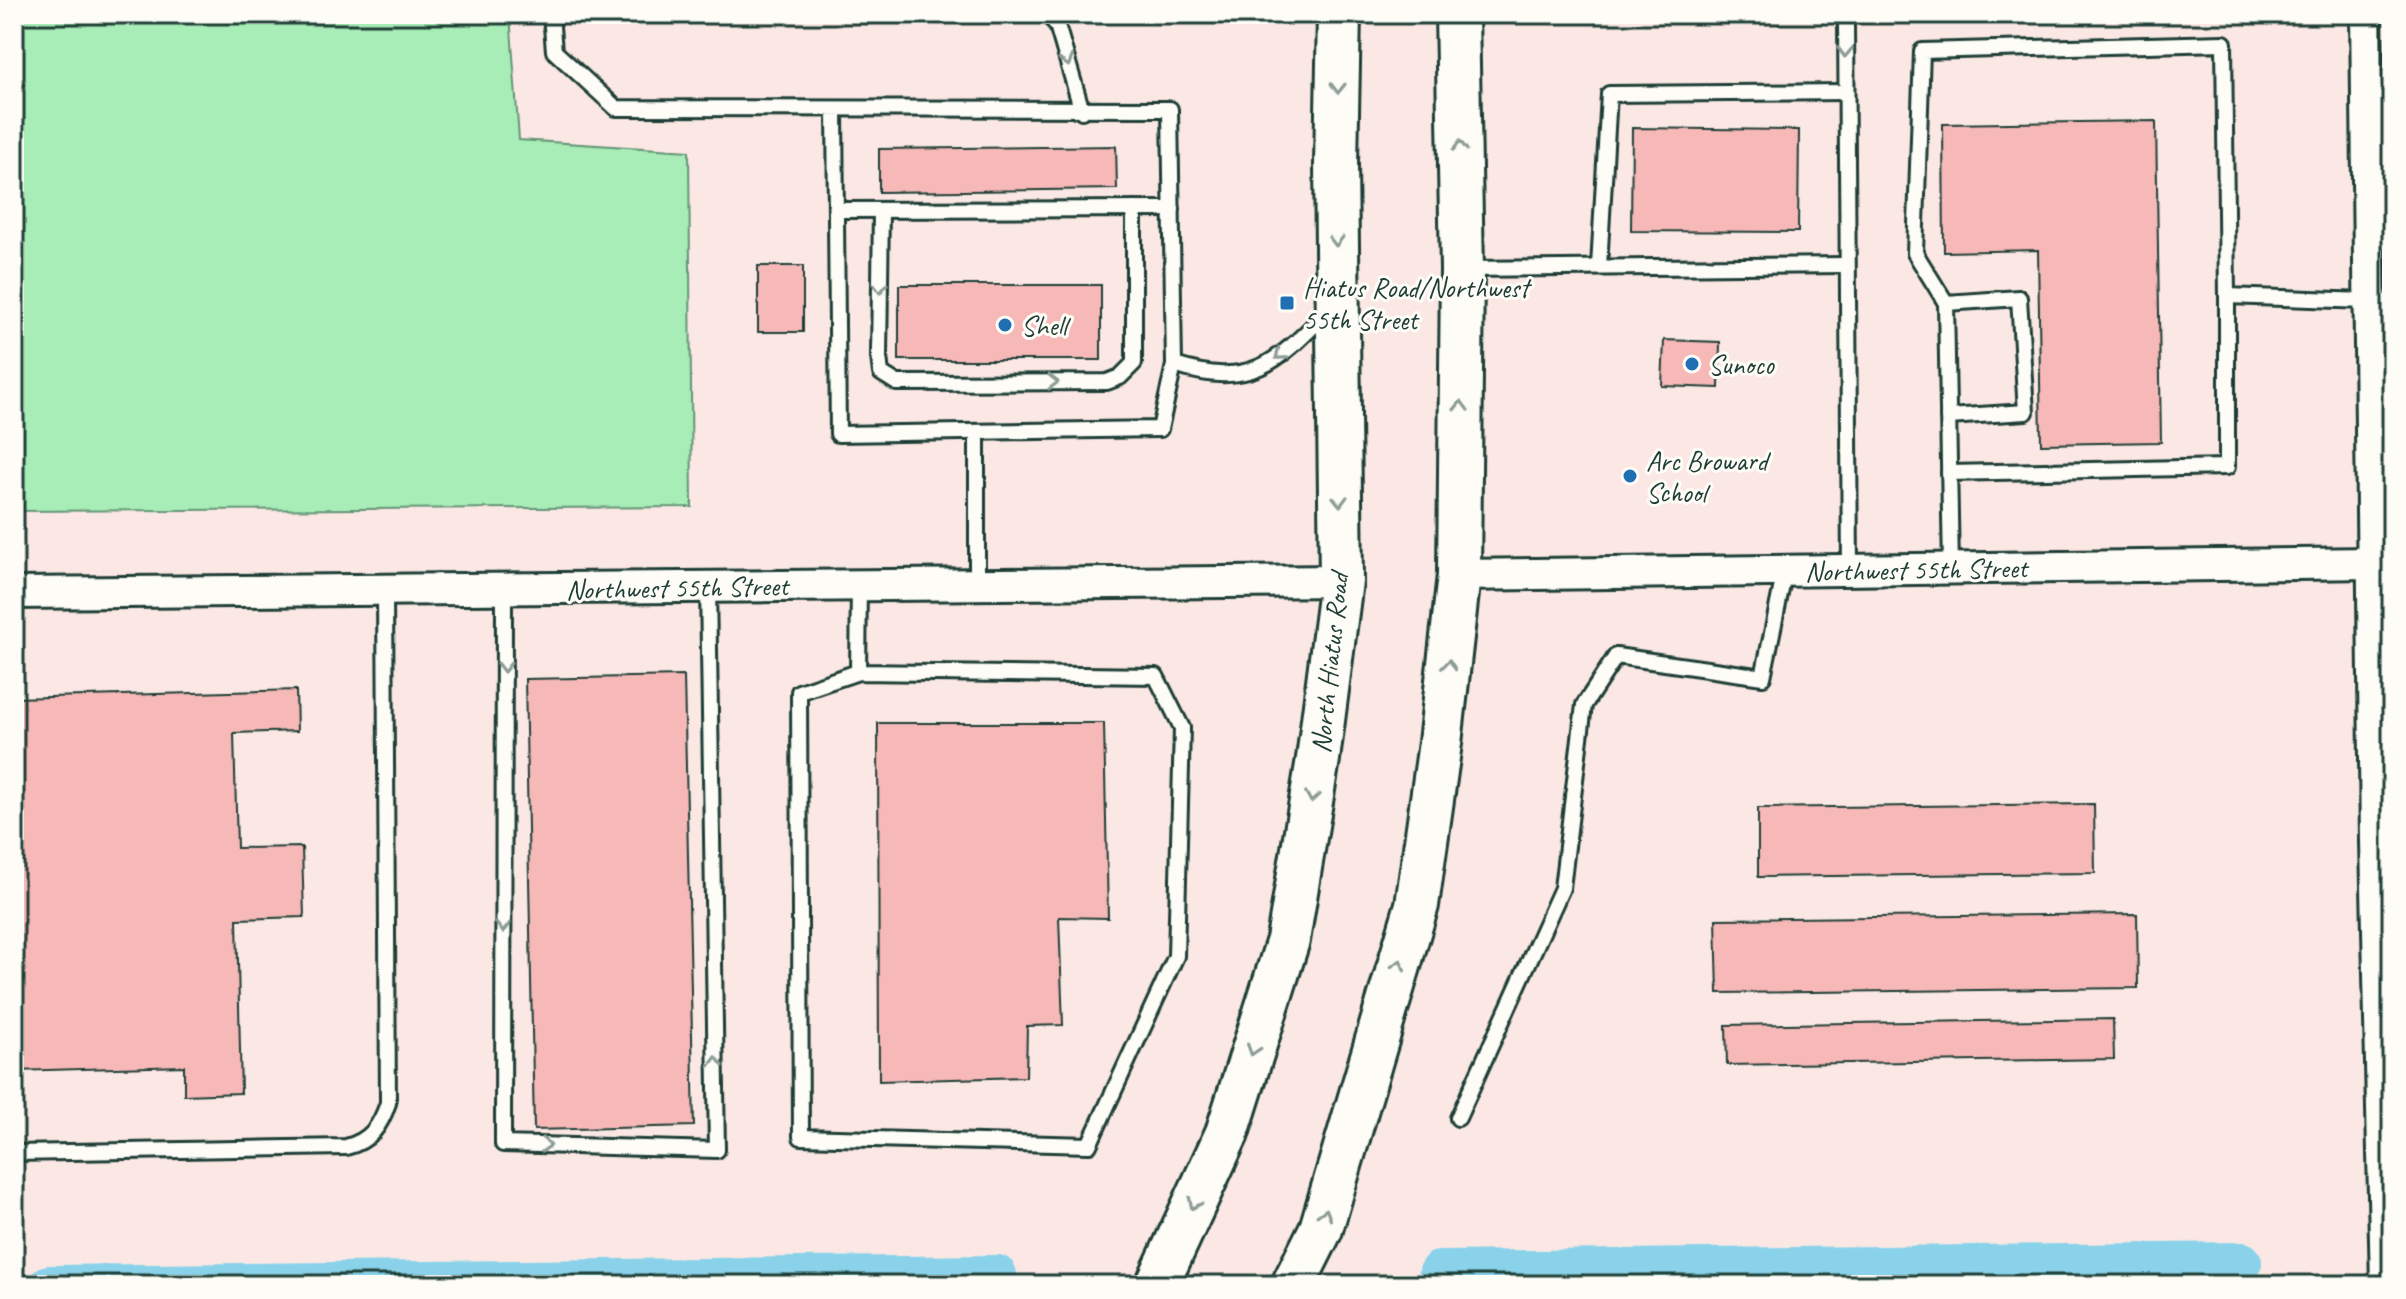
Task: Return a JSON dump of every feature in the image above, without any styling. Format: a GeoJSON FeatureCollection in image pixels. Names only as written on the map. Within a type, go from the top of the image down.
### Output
{"type":"FeatureCollection","features":[{"type":"Feature","properties":{"kind":"main road","name":"North Hiatus Road"},"geometry":{"type":"LineString","coordinates":[[1157,1285],[1227,1133],[1288,940],[1318,759],[1341,581],[1337,302],[1339,14]]}},
{"type":"Feature","properties":{"kind":"main road"},"geometry":{"type":"LineString","coordinates":[[1293,1285],[1321,1229],[1417,905],[1459,575],[1462,269],[1457,14]]}},
{"type":"Feature","properties":{"kind":"street"},"geometry":{"type":"LineString","coordinates":[[2366,14],[2381,302],[2373,563],[2384,841],[2386,1285]]}},
{"type":"Feature","properties":{"kind":"street","name":"Northwest 55th Street"},"geometry":{"type":"LineString","coordinates":[[1459,575],[2373,563]]}},
{"type":"Feature","properties":{"kind":"street","name":"Northwest 55th Street"},"geometry":{"type":"LineString","coordinates":[[14,593],[1341,581]]}},
{"type":"Feature","properties":{"kind":"lane"},"geometry":{"type":"LineString","coordinates":[[551,14],[554,51],[616,108],[1170,109],[1174,365],[1160,429],[838,434],[835,109]]}},
{"type":"Feature","properties":{"kind":"lane"},"geometry":{"type":"LineString","coordinates":[[1047,14],[1057,25],[1082,111]]}},
{"type":"Feature","properties":{"kind":"lane"},"geometry":{"type":"LineString","coordinates":[[1840,14],[1846,23],[1844,92],[1850,569]]}},
{"type":"Feature","properties":{"kind":"lane"},"geometry":{"type":"LineString","coordinates":[[1949,473],[2227,467],[2224,43],[1922,51],[1915,253],[1946,303],[1949,473],[1951,568]]}},
{"type":"Feature","properties":{"kind":"lane"},"geometry":{"type":"LineString","coordinates":[[1599,267],[1609,94],[1844,92]]}},
{"type":"Feature","properties":{"kind":"lane"},"geometry":{"type":"LineString","coordinates":[[881,210],[879,357],[881,373],[897,383],[1107,382],[1120,377],[1134,363],[1134,209]]}},
{"type":"Feature","properties":{"kind":"lane"},"geometry":{"type":"LineString","coordinates":[[836,210],[1172,209]]}},
{"type":"Feature","properties":{"kind":"lane"},"geometry":{"type":"LineString","coordinates":[[1462,269],[1846,265]]}},
{"type":"Feature","properties":{"kind":"lane"},"geometry":{"type":"LineString","coordinates":[[2227,296],[2381,302]]}},
{"type":"Feature","properties":{"kind":"lane"},"geometry":{"type":"LineString","coordinates":[[1946,303],[2019,298],[2026,412],[1948,417]]}},
{"type":"Feature","properties":{"kind":"lane"},"geometry":{"type":"LineString","coordinates":[[1174,365],[1204,375],[1235,377],[1268,365],[1302,338],[1337,302]]}},
{"type":"Feature","properties":{"kind":"lane"},"geometry":{"type":"LineString","coordinates":[[977,433],[977,584]]}},
{"type":"Feature","properties":{"kind":"lane"},"geometry":{"type":"LineString","coordinates":[[1458,1118],[1562,888],[1584,705],[1616,656],[1763,677],[1785,570]]}},
{"type":"Feature","properties":{"kind":"lane"},"geometry":{"type":"LineString","coordinates":[[858,672],[859,586]]}},
{"type":"Feature","properties":{"kind":"lane"},"geometry":{"type":"LineString","coordinates":[[504,589],[503,1144],[717,1150],[708,587]]}},
{"type":"Feature","properties":{"kind":"lane"},"geometry":{"type":"LineString","coordinates":[[14,1153],[324,1149],[363,1143],[382,1121],[388,1103],[385,590]]}},
{"type":"Feature","properties":{"kind":"lane"},"geometry":{"type":"LineString","coordinates":[[858,672],[1156,676],[1182,728],[1176,956],[1089,1145],[801,1137],[799,692],[858,672]]}},
{"type":"Feature","properties":{"kind":"green space"},"geometry":{"type":"Polygon","coordinates":[[[14,14],[510,14],[519,140],[689,151],[692,507],[14,511],[14,14]]]}},
{"type":"Feature","properties":{"kind":"building"},"geometry":{"type":"Polygon","coordinates":[[[2156,121],[2161,442],[2041,444],[2038,250],[1944,252],[1943,124],[2156,121]]]}},
{"type":"Feature","properties":{"kind":"building"},"geometry":{"type":"Polygon","coordinates":[[[1632,128],[1799,130],[1798,232],[1631,231],[1632,128]]]}},
{"type":"Feature","properties":{"kind":"building"},"geometry":{"type":"Polygon","coordinates":[[[1116,146],[1117,189],[879,192],[879,149],[1116,146]]]}},
{"type":"Feature","properties":{"kind":"building"},"geometry":{"type":"Polygon","coordinates":[[[758,266],[803,266],[803,332],[758,332],[758,266]]]}},
{"type":"Feature","properties":{"kind":"building"},"geometry":{"type":"Polygon","coordinates":[[[899,285],[1101,285],[1101,360],[899,360],[899,285]]]}},
{"type":"Feature","properties":{"kind":"building","name":"Sunoco"},"geometry":{"type":"Polygon","coordinates":[[[1664,340],[1720,342],[1719,388],[1662,386],[1664,340]]]}},
{"type":"Feature","properties":{"kind":"building"},"geometry":{"type":"Polygon","coordinates":[[[684,676],[694,1126],[534,1130],[525,679],[684,676]]]}},
{"type":"Feature","properties":{"kind":"building"},"geometry":{"type":"Polygon","coordinates":[[[296,690],[297,731],[234,733],[237,848],[302,847],[304,917],[237,919],[241,1093],[184,1095],[184,1066],[14,1071],[14,698],[296,690]]]}},
{"type":"Feature","properties":{"kind":"building"},"geometry":{"type":"Polygon","coordinates":[[[878,723],[1104,723],[1108,918],[1059,917],[1063,1025],[1027,1026],[1026,1077],[879,1081],[878,723]]]}},
{"type":"Feature","properties":{"kind":"building"},"geometry":{"type":"Polygon","coordinates":[[[2094,804],[2095,873],[1758,877],[1758,808],[2094,804]]]}},
{"type":"Feature","properties":{"kind":"building"},"geometry":{"type":"Polygon","coordinates":[[[2137,914],[2138,988],[1718,993],[1716,919],[2137,914]]]}},
{"type":"Feature","properties":{"kind":"building"},"geometry":{"type":"Polygon","coordinates":[[[2113,1019],[2114,1059],[1727,1065],[1726,1025],[2113,1019]]]}},
{"type":"Feature","properties":{"kind":"waterway"},"geometry":{"type":"LineString","coordinates":[[1439,1271],[2242,1262]]}},
{"type":"Feature","properties":{"kind":"waterway"},"geometry":{"type":"LineString","coordinates":[[49,1285],[997,1275]]}},
{"type":"Feature","properties":{"kind":"place","name":"Hiatus Road/Northwest 55th Street"},"geometry":{"type":"Point","coordinates":[1287,303]}},
{"type":"Feature","properties":{"kind":"place","name":"Shell"},"geometry":{"type":"Point","coordinates":[1005,325]}},
{"type":"Feature","properties":{"kind":"place","name":"Sunoco"},"geometry":{"type":"Point","coordinates":[1692,364]}},
{"type":"Feature","properties":{"kind":"place","name":"Arc Broward School"},"geometry":{"type":"Point","coordinates":[1630,476]}}]}
